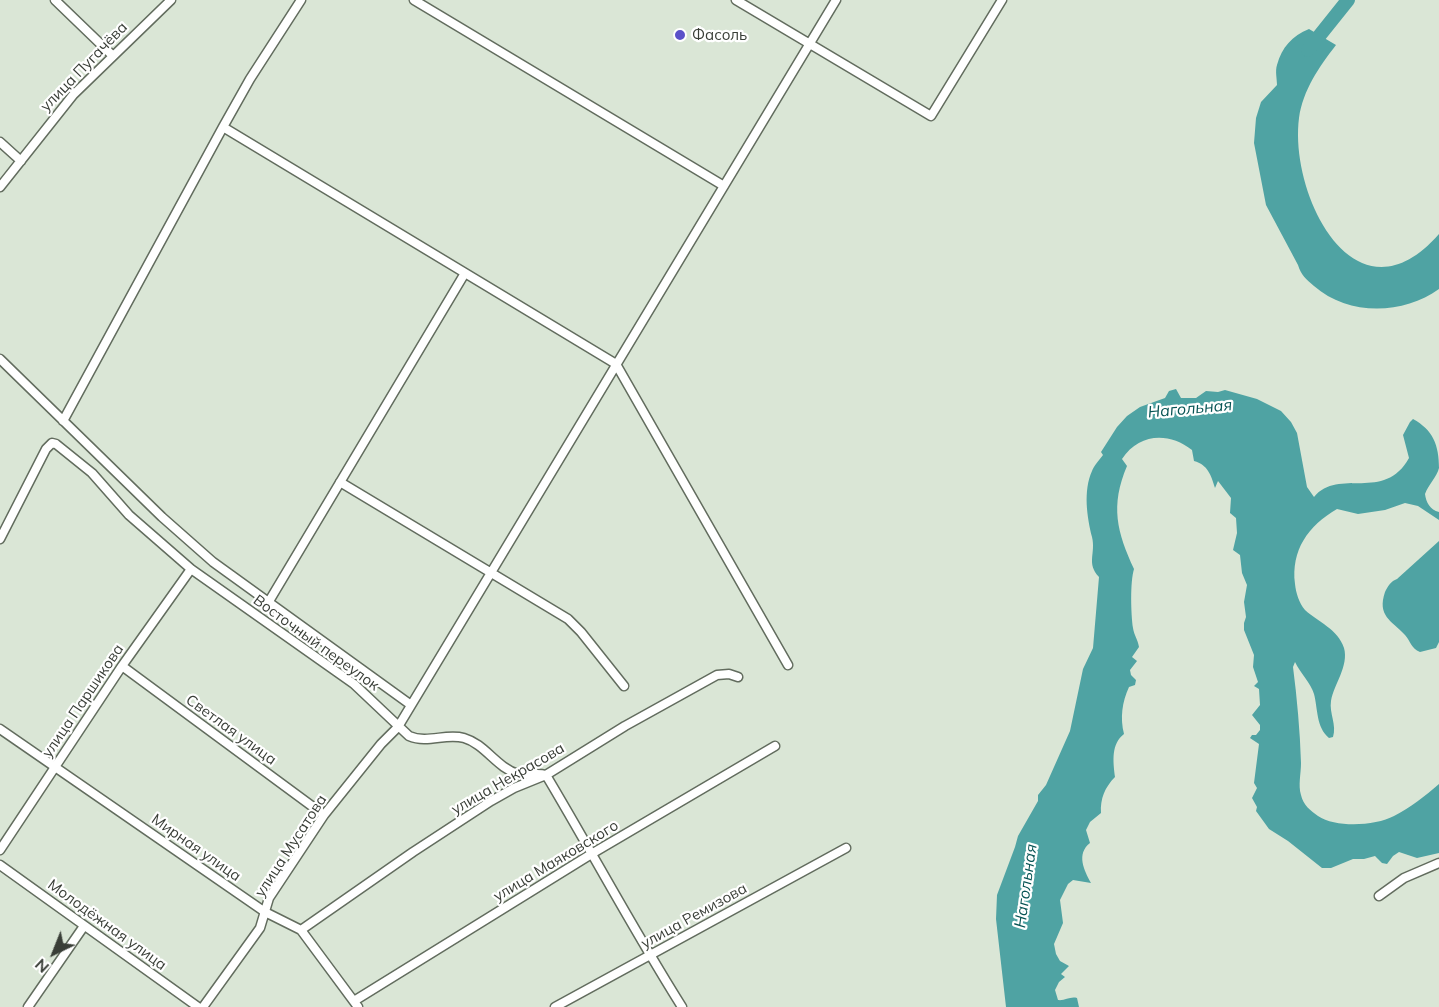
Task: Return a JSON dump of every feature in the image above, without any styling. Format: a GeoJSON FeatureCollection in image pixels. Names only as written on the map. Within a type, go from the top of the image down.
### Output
{"type":"FeatureCollection","features":[{"type":"Feature","properties":{"kind":"street"},"geometry":{"type":"LineString","coordinates":[[56,0],[112,55]]}},
{"type":"Feature","properties":{"kind":"street","name":"улица Пугачёва"},"geometry":{"type":"LineString","coordinates":[[0,187],[65,104],[112,55],[171,0]]}},
{"type":"Feature","properties":{"kind":"street"},"geometry":{"type":"LineString","coordinates":[[63,421],[250,79],[301,0]]}},
{"type":"Feature","properties":{"kind":"street"},"geometry":{"type":"LineString","coordinates":[[414,0],[724,186]]}},
{"type":"Feature","properties":{"kind":"street"},"geometry":{"type":"LineString","coordinates":[[736,0],[931,116],[1002,0]]}},
{"type":"Feature","properties":{"kind":"street","name":"улица Мусатова"},"geometry":{"type":"LineString","coordinates":[[203,1007],[260,927],[269,897],[324,815],[381,744],[398,727],[836,0]]}},
{"type":"Feature","properties":{"kind":"street"},"geometry":{"type":"LineString","coordinates":[[223,127],[616,364],[788,665]]}},
{"type":"Feature","properties":{"kind":"street"},"geometry":{"type":"LineString","coordinates":[[0,142],[21,161]]}},
{"type":"Feature","properties":{"kind":"street"},"geometry":{"type":"LineString","coordinates":[[268,603],[465,273]]}},
{"type":"Feature","properties":{"kind":"street","name":"Восточный переулок"},"geometry":{"type":"LineString","coordinates":[[0,360],[162,517],[213,562],[411,705]]}},
{"type":"Feature","properties":{"kind":"street","name":"Восточный переулок"},"geometry":{"type":"LineString","coordinates":[[0,539],[46,449],[52,444],[60,446],[92,473],[129,515],[191,569],[354,684],[409,736],[419,740],[463,738],[475,743],[506,768],[518,774],[546,775]]}},
{"type":"Feature","properties":{"kind":"street"},"geometry":{"type":"LineString","coordinates":[[340,482],[568,619],[624,687]]}},
{"type":"Feature","properties":{"kind":"street","name":"улица Паршикова"},"geometry":{"type":"LineString","coordinates":[[0,850],[122,666],[191,569]]}},
{"type":"Feature","properties":{"kind":"street","name":"Светлая улица"},"geometry":{"type":"LineString","coordinates":[[122,666],[324,815]]}},
{"type":"Feature","properties":{"kind":"street","name":"улица Некрасова"},"geometry":{"type":"LineString","coordinates":[[301,930],[491,801],[514,788],[546,775],[625,726],[717,675],[729,674],[738,677]]}},
{"type":"Feature","properties":{"kind":"street","name":"Мирная улица"},"geometry":{"type":"LineString","coordinates":[[0,729],[265,912],[301,930],[356,1004]]}},
{"type":"Feature","properties":{"kind":"street","name":"улица Маяковского"},"geometry":{"type":"LineString","coordinates":[[356,1004],[593,853],[775,746]]}},
{"type":"Feature","properties":{"kind":"street"},"geometry":{"type":"LineString","coordinates":[[546,775],[682,1007]]}},
{"type":"Feature","properties":{"kind":"street","name":"улица Ремизова"},"geometry":{"type":"LineString","coordinates":[[555,1007],[846,848]]}},
{"type":"Feature","properties":{"kind":"street"},"geometry":{"type":"LineString","coordinates":[[1379,896],[1404,878],[1439,863]]}},
{"type":"Feature","properties":{"kind":"street","name":"Молодёжная улица"},"geometry":{"type":"LineString","coordinates":[[0,865],[198,1007]]}},
{"type":"Feature","properties":{"kind":"street"},"geometry":{"type":"LineString","coordinates":[[28,1007],[84,926]]}},
{"type":"Feature","properties":{"kind":"water"},"geometry":{"type":"Polygon","coordinates":[[[1309,29],[1336,45],[1308,88],[1299,118],[1299,149],[1305,182],[1317,214],[1334,241],[1356,260],[1381,267],[1409,259],[1439,234],[1439,289],[1425,298],[1409,304],[1376,308],[1343,303],[1328,296],[1302,274],[1266,205],[1254,143],[1256,118],[1261,102],[1277,85],[1276,67],[1282,53],[1293,39],[1309,29]]]}},
{"type":"Feature","properties":{"kind":"water"},"geometry":{"type":"Polygon","coordinates":[[[1176,389],[1181,398],[1196,398],[1206,391],[1225,390],[1257,399],[1281,411],[1297,433],[1307,487],[1314,497],[1324,489],[1336,485],[1375,482],[1387,479],[1399,471],[1409,458],[1403,435],[1413,419],[1426,428],[1434,439],[1439,468],[1425,494],[1429,505],[1439,512],[1439,520],[1418,506],[1405,503],[1385,510],[1358,514],[1337,509],[1310,531],[1299,550],[1294,572],[1299,601],[1305,610],[1337,636],[1344,648],[1343,668],[1331,701],[1333,737],[1329,738],[1322,729],[1314,694],[1295,662],[1293,667],[1300,739],[1300,787],[1305,805],[1326,820],[1345,824],[1366,824],[1400,813],[1439,784],[1439,853],[1417,858],[1399,852],[1387,864],[1382,863],[1375,856],[1353,859],[1331,868],[1322,868],[1269,829],[1256,811],[1257,807],[1252,798],[1257,788],[1254,783],[1259,744],[1250,738],[1260,730],[1260,725],[1252,715],[1260,705],[1259,689],[1254,686],[1258,682],[1253,667],[1254,655],[1244,630],[1246,617],[1244,602],[1247,585],[1242,573],[1240,555],[1233,550],[1237,533],[1236,518],[1230,513],[1231,498],[1218,481],[1215,488],[1206,468],[1194,461],[1192,450],[1174,440],[1155,438],[1146,440],[1129,450],[1122,459],[1127,466],[1117,506],[1123,543],[1134,569],[1131,590],[1132,615],[1139,647],[1132,657],[1137,661],[1130,670],[1136,680],[1135,685],[1129,687],[1123,704],[1124,734],[1115,748],[1115,777],[1104,794],[1101,813],[1090,822],[1086,830],[1090,843],[1082,857],[1091,883],[1073,880],[1068,884],[1060,900],[1063,923],[1054,944],[1060,961],[1069,966],[1061,974],[1065,977],[1055,990],[1058,1000],[1077,998],[1079,1007],[1006,1007],[996,919],[997,895],[1018,836],[1038,801],[1038,795],[1046,785],[1070,731],[1083,669],[1093,648],[1099,577],[1092,563],[1093,543],[1087,504],[1089,479],[1103,455],[1101,452],[1127,416],[1140,407],[1165,398],[1169,391],[1176,389]]]}},
{"type":"Feature","properties":{"kind":"water"},"geometry":{"type":"Polygon","coordinates":[[[1439,541],[1439,642],[1436,648],[1420,652],[1387,617],[1383,600],[1391,582],[1439,541]]]}},
{"type":"Feature","properties":{"kind":"waterway","name":"Нагольная"},"geometry":{"type":"LineString","coordinates":[[1308,50],[1348,0]]}},
{"type":"Feature","properties":{"kind":"place","name":"Фасоль"},"geometry":{"type":"Point","coordinates":[680,35]}}]}
